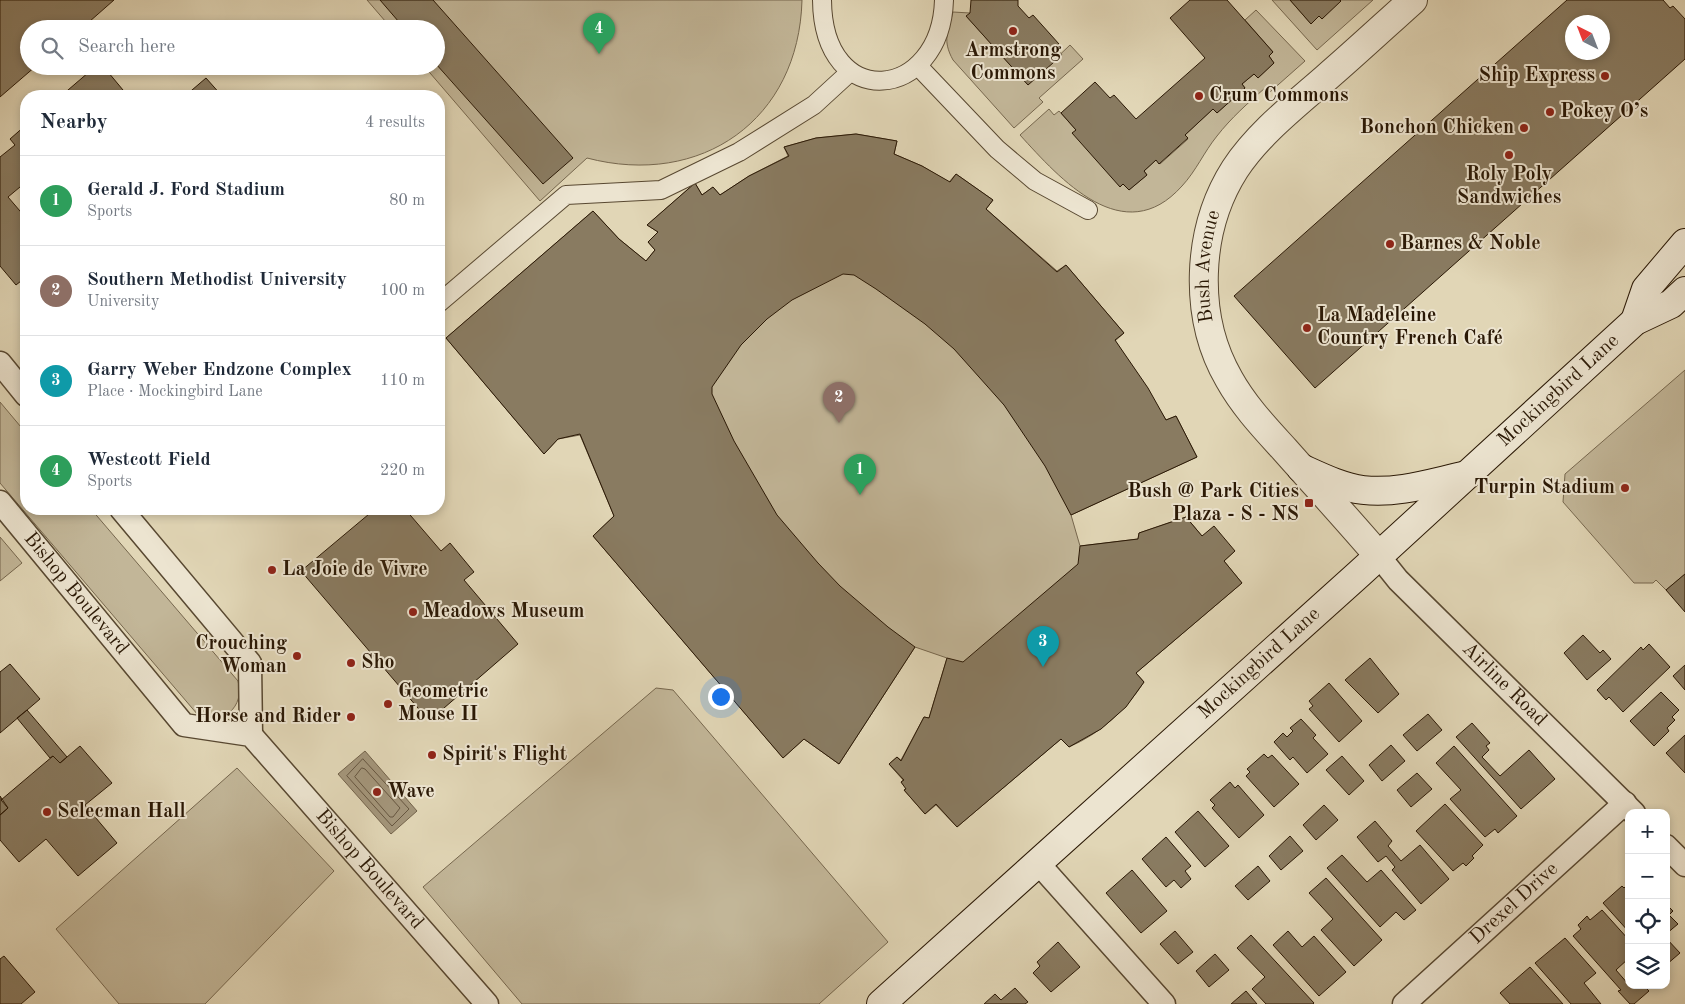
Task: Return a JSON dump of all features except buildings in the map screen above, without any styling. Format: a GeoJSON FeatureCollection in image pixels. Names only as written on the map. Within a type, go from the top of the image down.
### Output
{"type":"FeatureCollection","features":[{"type":"Feature","properties":{"kind":"main road","name":"Bush Avenue"},"geometry":{"type":"LineString","coordinates":[[1378,555],[1249,410],[1229,379],[1216,353],[1204,296],[1204,266],[1208,240],[1223,193],[1235,170],[1260,139],[1413,0]]}},
{"type":"Feature","properties":{"kind":"main road","name":"Mockingbird Lane"},"geometry":{"type":"LineString","coordinates":[[1635,321],[1646,289],[1685,244]]}},
{"type":"Feature","properties":{"kind":"main road","name":"Mockingbird Lane"},"geometry":{"type":"LineString","coordinates":[[881,1004],[1635,321],[1671,304],[1685,291]]}},
{"type":"Feature","properties":{"kind":"main road"},"geometry":{"type":"LineString","coordinates":[[1301,468],[1331,482],[1363,490],[1421,486],[1465,476]]}},
{"type":"Feature","properties":{"kind":"street"},"geometry":{"type":"LineString","coordinates":[[822,0],[826,36],[833,53],[850,72],[860,77],[880,81],[901,76],[918,66],[932,50],[937,38],[944,0]]}},
{"type":"Feature","properties":{"kind":"street"},"geometry":{"type":"LineString","coordinates":[[918,66],[997,149],[1035,181],[1088,210]]}},
{"type":"Feature","properties":{"kind":"street"},"geometry":{"type":"LineString","coordinates":[[445,298],[566,195],[661,190],[739,152],[806,110],[850,72]]}},
{"type":"Feature","properties":{"kind":"street"},"geometry":{"type":"LineString","coordinates":[[0,364],[20,388]]}},
{"type":"Feature","properties":{"kind":"street","name":"Bishop Boulevard"},"geometry":{"type":"LineString","coordinates":[[0,502],[184,725],[251,735],[487,1004]]}},
{"type":"Feature","properties":{"kind":"street"},"geometry":{"type":"LineString","coordinates":[[126,515],[250,664],[251,735]]}},
{"type":"Feature","properties":{"kind":"street","name":"Airline Road"},"geometry":{"type":"LineString","coordinates":[[1378,555],[1398,580],[1630,808]]}},
{"type":"Feature","properties":{"kind":"street","name":"Drexel Drive"},"geometry":{"type":"LineString","coordinates":[[1404,1004],[1630,808]]}},
{"type":"Feature","properties":{"kind":"street"},"geometry":{"type":"LineString","coordinates":[[1670,850],[1685,865]]}},
{"type":"Feature","properties":{"kind":"street"},"geometry":{"type":"LineString","coordinates":[[1038,863],[1164,1004]]}},
{"type":"Feature","properties":{"kind":"shaded area"},"geometry":{"type":"Polygon","coordinates":[[[367,0],[802,0],[797,42],[783,80],[763,111],[736,135],[704,153],[668,163],[629,165],[587,158],[540,201],[432,75],[445,75],[445,20],[384,20],[367,0]]]}},
{"type":"Feature","properties":{"kind":"shaded area"},"geometry":{"type":"Polygon","coordinates":[[[1272,0],[1290,0],[1311,24],[1319,16],[1322,19],[1340,0],[1373,0],[1317,50],[1272,0]]]}},
{"type":"Feature","properties":{"kind":"shaded area"},"geometry":{"type":"Polygon","coordinates":[[[1256,10],[1305,61],[1270,92],[1265,88],[1240,111],[1217,136],[1182,186],[1160,204],[1138,212],[1116,210],[1094,201],[1074,188],[1054,171],[1020,135],[1049,109],[1054,115],[1059,111],[1076,130],[1073,133],[1129,190],[1147,175],[1144,171],[1156,160],[1160,164],[1188,139],[1185,135],[1213,109],[1217,113],[1245,88],[1242,84],[1254,74],[1258,78],[1274,63],[1269,56],[1273,52],[1245,20],[1256,10]]]}},
{"type":"Feature","properties":{"kind":"shaded area"},"geometry":{"type":"Polygon","coordinates":[[[953,12],[970,13],[967,17],[1028,85],[1070,45],[1083,59],[1039,98],[1043,102],[1014,128],[953,60],[947,41],[953,12]]]}},
{"type":"Feature","properties":{"kind":"shaded area"},"geometry":{"type":"Polygon","coordinates":[[[856,134],[897,141],[894,154],[922,166],[949,182],[956,174],[993,200],[986,209],[1057,271],[1066,265],[1124,333],[1115,341],[1166,420],[1176,416],[1197,457],[1071,515],[1080,546],[1138,539],[1139,533],[1186,517],[1202,536],[1235,551],[1224,561],[1242,583],[1136,673],[1144,682],[1120,712],[1102,728],[1069,747],[1061,739],[957,827],[936,805],[925,814],[904,790],[906,788],[901,782],[903,780],[889,764],[897,757],[901,760],[924,717],[929,718],[947,658],[915,647],[839,764],[804,739],[783,758],[593,536],[614,516],[580,435],[558,439],[544,454],[446,338],[593,211],[619,239],[646,261],[655,250],[648,242],[658,232],[647,225],[695,183],[702,195],[713,187],[720,195],[749,176],[788,156],[784,147],[816,138],[856,134]]]}},
{"type":"Feature","properties":{"kind":"shaded area","name":"Turpin Stadium"},"geometry":{"type":"Polygon","coordinates":[[[1685,370],[1685,574],[1666,590],[1656,580],[1653,583],[1634,583],[1563,502],[1565,474],[1685,370]]]}},
{"type":"Feature","properties":{"kind":"shaded area"},"geometry":{"type":"Polygon","coordinates":[[[0,402],[20,426],[20,506],[0,483],[0,402]]]}},
{"type":"Feature","properties":{"kind":"shaded area"},"geometry":{"type":"Polygon","coordinates":[[[27,515],[96,515],[238,681],[238,699],[230,712],[216,718],[198,715],[27,515]]]}},
{"type":"Feature","properties":{"kind":"shaded area"},"geometry":{"type":"Polygon","coordinates":[[[0,537],[22,563],[0,581],[0,537]]]}},
{"type":"Feature","properties":{"kind":"shaded area"},"geometry":{"type":"Polygon","coordinates":[[[656,688],[673,690],[888,942],[819,1004],[522,1004],[423,887],[656,688]]]}},
{"type":"Feature","properties":{"kind":"shaded area"},"geometry":{"type":"Polygon","coordinates":[[[237,768],[334,871],[205,1004],[119,1004],[56,929],[237,768]]]}},
{"type":"Feature","properties":{"kind":"water"},"geometry":{"type":"Polygon","coordinates":[[[365,751],[417,811],[391,834],[338,774],[365,751]]]}},
{"type":"Feature","properties":{"kind":"place","name":"Armstrong Commons"},"geometry":{"type":"Point","coordinates":[1013,31]}},
{"type":"Feature","properties":{"kind":"place","name":"Westcott Field"},"geometry":{"type":"Point","coordinates":[599,54]}},
{"type":"Feature","properties":{"kind":"place","name":"Ship Express"},"geometry":{"type":"Point","coordinates":[1605,76]}},
{"type":"Feature","properties":{"kind":"place","name":"Crum Commons"},"geometry":{"type":"Point","coordinates":[1199,96]}},
{"type":"Feature","properties":{"kind":"place","name":"Pokey O’s"},"geometry":{"type":"Point","coordinates":[1550,112]}},
{"type":"Feature","properties":{"kind":"place","name":"Bonchon Chicken"},"geometry":{"type":"Point","coordinates":[1524,128]}},
{"type":"Feature","properties":{"kind":"place","name":"Roly Poly Sandwiches"},"geometry":{"type":"Point","coordinates":[1509,155]}},
{"type":"Feature","properties":{"kind":"place","name":"Barnes & Noble"},"geometry":{"type":"Point","coordinates":[1390,244]}},
{"type":"Feature","properties":{"kind":"place","name":"La Madeleine Country French Café"},"geometry":{"type":"Point","coordinates":[1307,328]}},
{"type":"Feature","properties":{"kind":"place","name":"Southern Methodist University"},"geometry":{"type":"Point","coordinates":[839,423]}},
{"type":"Feature","properties":{"kind":"place","name":"Turpin Stadium"},"geometry":{"type":"Point","coordinates":[1625,488]}},
{"type":"Feature","properties":{"kind":"place","name":"Gerald J. Ford Stadium"},"geometry":{"type":"Point","coordinates":[860,495]}},
{"type":"Feature","properties":{"kind":"place","name":"Bush @ Park Cities Plaza - S - NS"},"geometry":{"type":"Point","coordinates":[1309,503]}},
{"type":"Feature","properties":{"kind":"place","name":"La Joie de Vivre"},"geometry":{"type":"Point","coordinates":[272,570]}},
{"type":"Feature","properties":{"kind":"place","name":"Meadows Museum"},"geometry":{"type":"Point","coordinates":[413,612]}},
{"type":"Feature","properties":{"kind":"place","name":"Crouching Woman"},"geometry":{"type":"Point","coordinates":[297,656]}},
{"type":"Feature","properties":{"kind":"place","name":"Sho"},"geometry":{"type":"Point","coordinates":[351,663]}},
{"type":"Feature","properties":{"kind":"place","name":"Garry Weber Endzone Complex"},"geometry":{"type":"Point","coordinates":[1043,667]}},
{"type":"Feature","properties":{"kind":"place","name":"Geometric Mouse II"},"geometry":{"type":"Point","coordinates":[388,704]}},
{"type":"Feature","properties":{"kind":"place","name":"Horse and Rider"},"geometry":{"type":"Point","coordinates":[351,717]}},
{"type":"Feature","properties":{"kind":"place","name":"Spirit's Flight"},"geometry":{"type":"Point","coordinates":[432,755]}},
{"type":"Feature","properties":{"kind":"place","name":"Wave"},"geometry":{"type":"Point","coordinates":[377,792]}},
{"type":"Feature","properties":{"kind":"place","name":"Selecman Hall"},"geometry":{"type":"Point","coordinates":[47,812]}}]}
